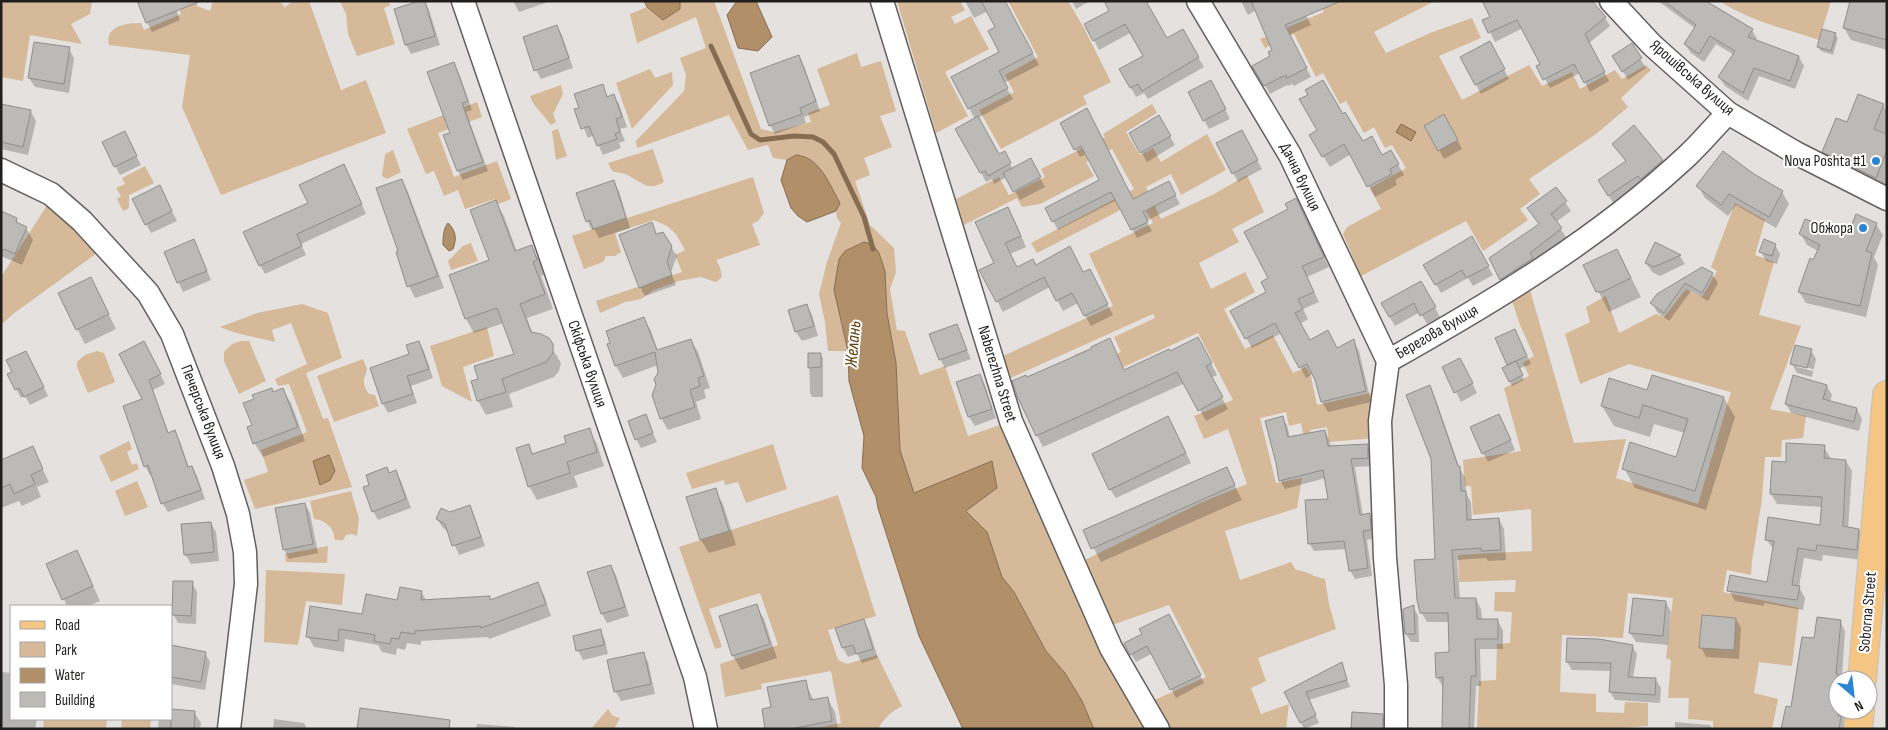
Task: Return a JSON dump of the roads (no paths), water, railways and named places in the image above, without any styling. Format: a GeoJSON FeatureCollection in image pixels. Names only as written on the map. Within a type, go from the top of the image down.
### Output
{"type":"FeatureCollection","features":[{"type":"Feature","properties":{"kind":"main road","name":"Soborna Street"},"geometry":{"type":"LineString","coordinates":[[1863,670],[1887,395]]}},
{"type":"Feature","properties":{"kind":"street","name":"Скіфська вулиця"},"geometry":{"type":"LineString","coordinates":[[463,1],[695,677],[706,729]]}},
{"type":"Feature","properties":{"kind":"street","name":"Naberezhna Street"},"geometry":{"type":"LineString","coordinates":[[882,1],[1011,421],[1111,648],[1158,729]]}},
{"type":"Feature","properties":{"kind":"street","name":"Дачна вулиця"},"geometry":{"type":"LineString","coordinates":[[1198,1],[1290,155],[1388,361]]}},
{"type":"Feature","properties":{"kind":"street","name":"Ярошівська вулиця"},"geometry":{"type":"LineString","coordinates":[[1611,1],[1652,45],[1728,112],[1796,153],[1887,200]]}},
{"type":"Feature","properties":{"kind":"street","name":"Берегова вулиця"},"geometry":{"type":"LineString","coordinates":[[1396,729],[1396,685],[1385,558],[1380,421],[1388,361],[1475,312],[1537,272],[1626,208],[1686,156],[1728,112]]}},
{"type":"Feature","properties":{"kind":"street","name":"Печерська вулиця"},"geometry":{"type":"LineString","coordinates":[[1,170],[51,194],[82,221],[148,293],[172,334],[224,466],[238,514],[245,552],[246,584],[230,729]]}},
{"type":"Feature","properties":{"kind":"water"},"geometry":{"type":"Polygon","coordinates":[[[644,1],[680,1],[680,9],[663,20],[647,7],[644,1]]]}},
{"type":"Feature","properties":{"kind":"water"},"geometry":{"type":"Polygon","coordinates":[[[737,1],[756,1],[772,37],[758,51],[738,48],[727,15],[737,1]]]}},
{"type":"Feature","properties":{"kind":"water"},"geometry":{"type":"Polygon","coordinates":[[[1401,124],[1416,132],[1411,141],[1396,132],[1401,124]]]}},
{"type":"Feature","properties":{"kind":"water"},"geometry":{"type":"Polygon","coordinates":[[[796,155],[804,157],[818,166],[828,180],[840,203],[836,211],[807,222],[791,208],[781,180],[787,160],[796,155]]]}},
{"type":"Feature","properties":{"kind":"water"},"geometry":{"type":"Polygon","coordinates":[[[448,223],[453,229],[455,238],[453,249],[449,251],[443,245],[444,231],[448,223]]]}},
{"type":"Feature","properties":{"kind":"water"},"geometry":{"type":"Polygon","coordinates":[[[864,242],[873,245],[879,253],[885,271],[887,313],[896,363],[900,450],[914,493],[992,461],[997,488],[966,511],[987,532],[1002,577],[1014,592],[1046,651],[1065,673],[1082,701],[1094,729],[963,729],[919,636],[876,497],[862,468],[864,436],[849,381],[848,351],[834,290],[839,259],[845,251],[864,242]]]}},
{"type":"Feature","properties":{"kind":"water"},"geometry":{"type":"Polygon","coordinates":[[[329,455],[335,471],[330,480],[320,485],[313,461],[329,455]]]}},
{"type":"Feature","properties":{"kind":"waterway","name":"Желань"},"geometry":{"type":"LineString","coordinates":[[711,46],[751,134],[760,140],[794,136],[813,137],[823,142],[834,154],[864,217],[873,249]]}},
{"type":"Feature","properties":{"kind":"place","name":"Nova Poshta #1"},"geometry":{"type":"Point","coordinates":[1876,161]}},
{"type":"Feature","properties":{"kind":"place","name":"Обжора"},"geometry":{"type":"Point","coordinates":[1863,228]}}]}
